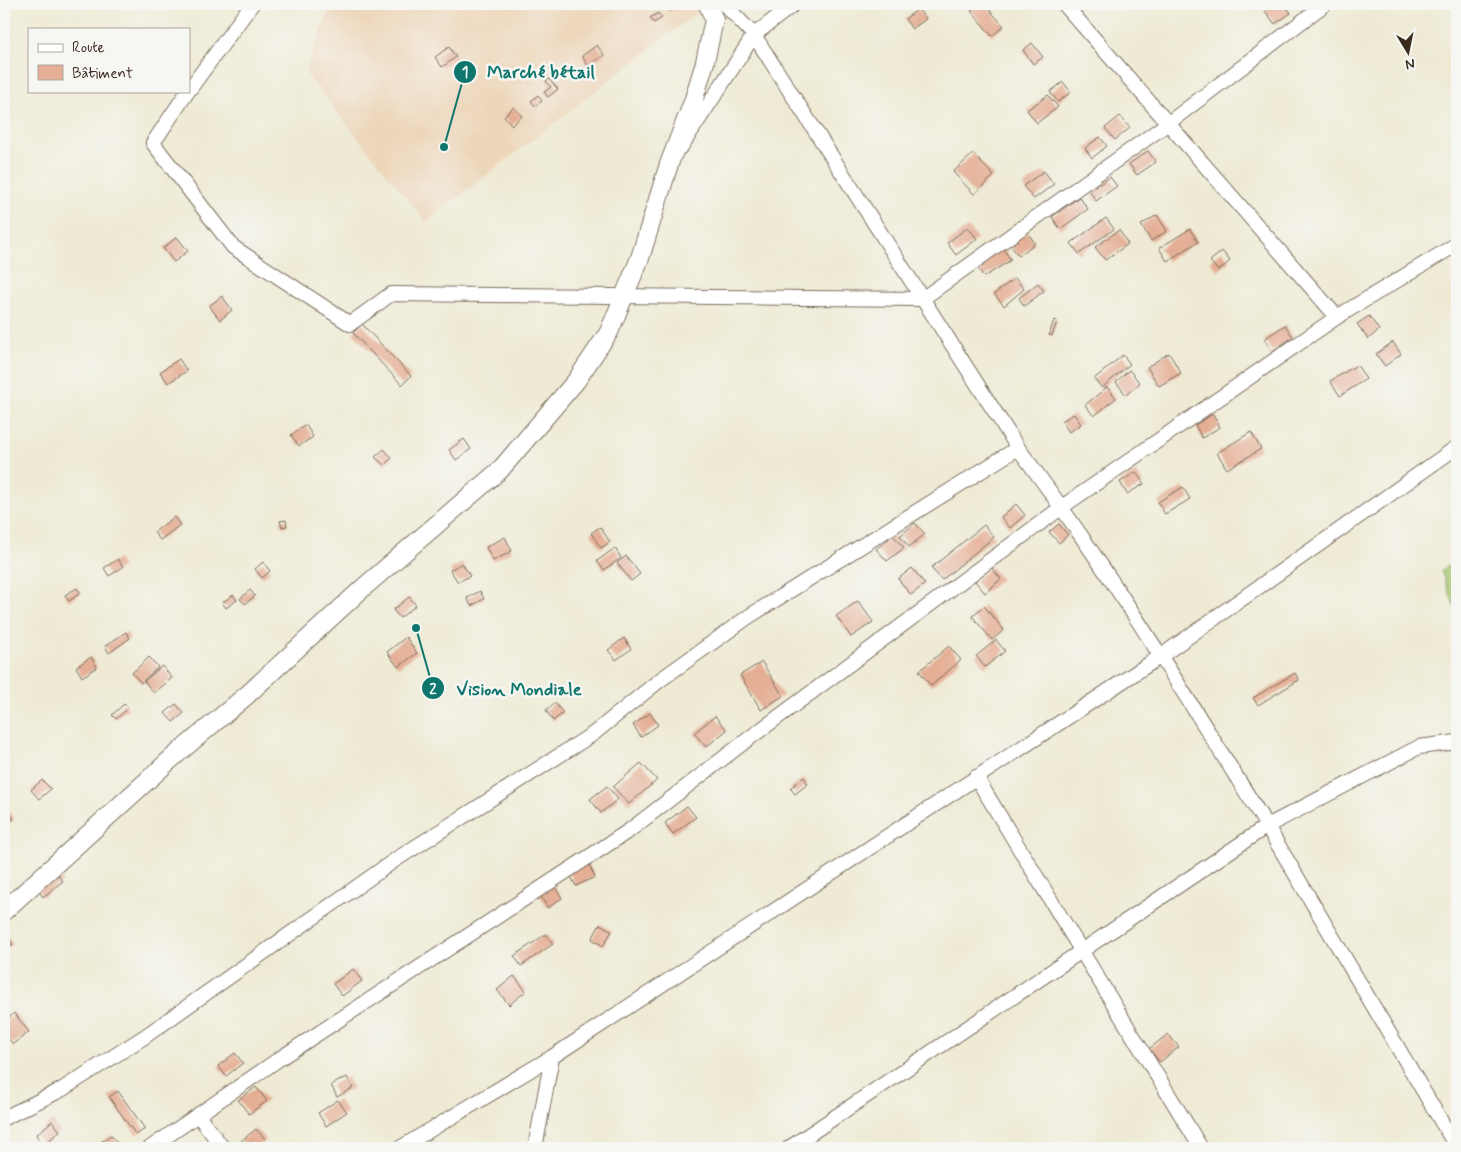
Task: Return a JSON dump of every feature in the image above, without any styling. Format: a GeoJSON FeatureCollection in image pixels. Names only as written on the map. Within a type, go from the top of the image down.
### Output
{"type":"FeatureCollection","features":[{"type":"Feature","properties":{"kind":"street"},"geometry":{"type":"LineString","coordinates":[[190,88],[252,4]]}},
{"type":"Feature","properties":{"kind":"street"},"geometry":{"type":"LineString","coordinates":[[4,911],[171,759],[247,695],[364,586],[500,470],[576,381],[608,332],[640,258],[669,164],[693,102],[705,62],[714,20],[708,4]]}},
{"type":"Feature","properties":{"kind":"street"},"geometry":{"type":"LineString","coordinates":[[724,4],[754,35],[1018,448],[1062,507],[1162,656],[1267,826],[1457,1148]]}},
{"type":"Feature","properties":{"kind":"street"},"geometry":{"type":"LineString","coordinates":[[669,164],[754,35],[794,4]]}},
{"type":"Feature","properties":{"kind":"street"},"geometry":{"type":"LineString","coordinates":[[1064,4],[1337,317]]}},
{"type":"Feature","properties":{"kind":"street"},"geometry":{"type":"LineString","coordinates":[[187,92],[153,143],[233,246],[350,324],[391,294],[922,299],[1167,124],[1320,5]]}},
{"type":"Feature","properties":{"kind":"street"},"geometry":{"type":"LineString","coordinates":[[150,1148],[279,1059],[630,830],[747,740],[1062,507],[1337,317],[1457,244]]}},
{"type":"Feature","properties":{"kind":"street"},"geometry":{"type":"LineString","coordinates":[[400,1148],[552,1057],[976,776],[1162,656],[1457,447]]}},
{"type":"Feature","properties":{"kind":"street"},"geometry":{"type":"LineString","coordinates":[[4,1118],[61,1090],[144,1037],[395,860],[592,734],[660,680],[748,617],[1018,448]]}},
{"type":"Feature","properties":{"kind":"street"},"geometry":{"type":"LineString","coordinates":[[789,1148],[1267,826],[1419,747],[1457,742]]}},
{"type":"Feature","properties":{"kind":"street"},"geometry":{"type":"LineString","coordinates":[[976,776],[1201,1148]]}},
{"type":"Feature","properties":{"kind":"street"},"geometry":{"type":"LineString","coordinates":[[535,1148],[552,1057]]}},
{"type":"Feature","properties":{"kind":"street"},"geometry":{"type":"LineString","coordinates":[[198,1115],[223,1148]]}},
{"type":"Feature","properties":{"kind":"shaded area"},"geometry":{"type":"Polygon","coordinates":[[[332,4],[694,4],[699,11],[426,222],[305,72],[332,4]]]}},
{"type":"Feature","properties":{"kind":"green space"},"geometry":{"type":"Polygon","coordinates":[[[1457,559],[1457,613],[1441,571],[1457,559]]]}},
{"type":"Feature","properties":{"kind":"building"},"geometry":{"type":"Polygon","coordinates":[[[665,4],[675,4],[677,7],[670,11],[665,4]]]}},
{"type":"Feature","properties":{"kind":"building"},"geometry":{"type":"Polygon","coordinates":[[[979,4],[984,4],[1004,26],[992,36],[971,11],[979,4]]]}},
{"type":"Feature","properties":{"kind":"building"},"geometry":{"type":"Polygon","coordinates":[[[1276,4],[1284,4],[1291,13],[1275,24],[1265,11],[1276,4]]]}},
{"type":"Feature","properties":{"kind":"building"},"geometry":{"type":"Polygon","coordinates":[[[918,9],[926,19],[912,29],[905,19],[918,9]]]}},
{"type":"Feature","properties":{"kind":"building"},"geometry":{"type":"Polygon","coordinates":[[[658,13],[662,18],[654,23],[650,18],[658,13]]]}},
{"type":"Feature","properties":{"kind":"building"},"geometry":{"type":"Polygon","coordinates":[[[1032,43],[1043,57],[1033,64],[1023,50],[1032,43]]]}},
{"type":"Feature","properties":{"kind":"building"},"geometry":{"type":"Polygon","coordinates":[[[597,45],[604,55],[588,66],[582,56],[597,45]]]}},
{"type":"Feature","properties":{"kind":"building"},"geometry":{"type":"Polygon","coordinates":[[[449,47],[456,57],[442,67],[435,57],[449,47]]]}},
{"type":"Feature","properties":{"kind":"building"},"geometry":{"type":"Polygon","coordinates":[[[549,79],[558,89],[548,97],[544,92],[551,87],[546,81],[549,79]]]}},
{"type":"Feature","properties":{"kind":"building"},"geometry":{"type":"Polygon","coordinates":[[[1063,82],[1071,92],[1058,102],[1050,92],[1063,82]]]}},
{"type":"Feature","properties":{"kind":"building"},"geometry":{"type":"Polygon","coordinates":[[[538,95],[542,101],[535,106],[531,101],[538,95]]]}},
{"type":"Feature","properties":{"kind":"building"},"geometry":{"type":"Polygon","coordinates":[[[1048,95],[1058,107],[1037,123],[1027,110],[1048,95]]]}},
{"type":"Feature","properties":{"kind":"building"},"geometry":{"type":"Polygon","coordinates":[[[514,107],[522,116],[512,125],[504,116],[514,107]]]}},
{"type":"Feature","properties":{"kind":"building"},"geometry":{"type":"Polygon","coordinates":[[[1120,116],[1130,128],[1115,140],[1105,128],[1120,116]]]}},
{"type":"Feature","properties":{"kind":"building"},"geometry":{"type":"Polygon","coordinates":[[[1100,137],[1107,146],[1092,158],[1085,148],[1100,137]]]}},
{"type":"Feature","properties":{"kind":"building"},"geometry":{"type":"Polygon","coordinates":[[[1148,151],[1156,162],[1137,175],[1129,164],[1148,151]]]}},
{"type":"Feature","properties":{"kind":"building"},"geometry":{"type":"Polygon","coordinates":[[[973,154],[994,176],[974,194],[953,172],[973,154]]]}},
{"type":"Feature","properties":{"kind":"building"},"geometry":{"type":"Polygon","coordinates":[[[1044,171],[1054,184],[1034,199],[1023,186],[1044,171]]]}},
{"type":"Feature","properties":{"kind":"building"},"geometry":{"type":"Polygon","coordinates":[[[1110,177],[1117,186],[1096,201],[1090,191],[1110,177]]]}},
{"type":"Feature","properties":{"kind":"building"},"geometry":{"type":"Polygon","coordinates":[[[1079,197],[1088,209],[1060,229],[1052,217],[1079,197]]]}},
{"type":"Feature","properties":{"kind":"building"},"geometry":{"type":"Polygon","coordinates":[[[1157,215],[1167,231],[1151,241],[1141,225],[1157,215]]]}},
{"type":"Feature","properties":{"kind":"building"},"geometry":{"type":"Polygon","coordinates":[[[1106,218],[1114,229],[1079,254],[1071,243],[1106,218]]]}},
{"type":"Feature","properties":{"kind":"building"},"geometry":{"type":"Polygon","coordinates":[[[968,227],[977,239],[956,255],[947,243],[968,227]]]}},
{"type":"Feature","properties":{"kind":"building"},"geometry":{"type":"Polygon","coordinates":[[[1190,229],[1198,242],[1167,261],[1159,248],[1190,229]]]}},
{"type":"Feature","properties":{"kind":"building"},"geometry":{"type":"Polygon","coordinates":[[[1119,230],[1128,244],[1105,260],[1095,247],[1119,230]]]}},
{"type":"Feature","properties":{"kind":"building"},"geometry":{"type":"Polygon","coordinates":[[[1027,232],[1035,243],[1019,256],[1010,245],[1027,232]]]}},
{"type":"Feature","properties":{"kind":"building"},"geometry":{"type":"Polygon","coordinates":[[[177,237],[188,251],[174,262],[163,248],[177,237]]]}},
{"type":"Feature","properties":{"kind":"building"},"geometry":{"type":"Polygon","coordinates":[[[1002,247],[1011,260],[984,277],[976,265],[1002,247]]]}},
{"type":"Feature","properties":{"kind":"building"},"geometry":{"type":"Polygon","coordinates":[[[1222,251],[1230,261],[1218,271],[1210,261],[1222,251]]]}},
{"type":"Feature","properties":{"kind":"building"},"geometry":{"type":"Polygon","coordinates":[[[1015,278],[1024,289],[1004,306],[994,294],[1015,278]]]}},
{"type":"Feature","properties":{"kind":"building"},"geometry":{"type":"Polygon","coordinates":[[[1038,283],[1044,291],[1024,306],[1019,298],[1038,283]]]}},
{"type":"Feature","properties":{"kind":"building"},"geometry":{"type":"Polygon","coordinates":[[[222,296],[232,310],[220,320],[209,306],[222,296]]]}},
{"type":"Feature","properties":{"kind":"building"},"geometry":{"type":"Polygon","coordinates":[[[1369,316],[1379,330],[1368,339],[1357,324],[1369,316]]]}},
{"type":"Feature","properties":{"kind":"building"},"geometry":{"type":"Polygon","coordinates":[[[1054,320],[1057,321],[1052,336],[1049,335],[1054,320]]]}},
{"type":"Feature","properties":{"kind":"building"},"geometry":{"type":"Polygon","coordinates":[[[362,324],[411,376],[402,385],[353,333],[362,324]]]}},
{"type":"Feature","properties":{"kind":"building"},"geometry":{"type":"Polygon","coordinates":[[[1285,325],[1293,337],[1272,351],[1264,339],[1285,325]]]}},
{"type":"Feature","properties":{"kind":"building"},"geometry":{"type":"Polygon","coordinates":[[[1393,342],[1401,354],[1385,366],[1376,354],[1393,342]]]}},
{"type":"Feature","properties":{"kind":"building"},"geometry":{"type":"Polygon","coordinates":[[[1169,353],[1181,373],[1159,386],[1147,367],[1169,353]]]}},
{"type":"Feature","properties":{"kind":"building"},"geometry":{"type":"Polygon","coordinates":[[[1123,355],[1130,364],[1102,388],[1094,379],[1123,355]]]}},
{"type":"Feature","properties":{"kind":"building"},"geometry":{"type":"Polygon","coordinates":[[[179,359],[187,371],[168,383],[160,372],[179,359]]]}},
{"type":"Feature","properties":{"kind":"building"},"geometry":{"type":"Polygon","coordinates":[[[1357,365],[1366,379],[1340,396],[1330,381],[1357,365]]]}},
{"type":"Feature","properties":{"kind":"building"},"geometry":{"type":"Polygon","coordinates":[[[1129,370],[1140,383],[1126,395],[1116,382],[1129,370]]]}},
{"type":"Feature","properties":{"kind":"building"},"geometry":{"type":"Polygon","coordinates":[[[1107,387],[1116,398],[1094,416],[1085,405],[1107,387]]]}},
{"type":"Feature","properties":{"kind":"building"},"geometry":{"type":"Polygon","coordinates":[[[1074,414],[1081,424],[1069,432],[1062,421],[1074,414]]]}},
{"type":"Feature","properties":{"kind":"building"},"geometry":{"type":"Polygon","coordinates":[[[1213,414],[1220,427],[1202,438],[1195,425],[1213,414]]]}},
{"type":"Feature","properties":{"kind":"building"},"geometry":{"type":"Polygon","coordinates":[[[306,425],[313,437],[299,446],[291,435],[306,425]]]}},
{"type":"Feature","properties":{"kind":"building"},"geometry":{"type":"Polygon","coordinates":[[[1251,432],[1261,449],[1227,469],[1217,453],[1251,432]]]}},
{"type":"Feature","properties":{"kind":"building"},"geometry":{"type":"Polygon","coordinates":[[[464,439],[471,449],[456,460],[449,450],[464,439]]]}},
{"type":"Feature","properties":{"kind":"building"},"geometry":{"type":"Polygon","coordinates":[[[384,449],[392,458],[384,465],[375,457],[384,449]]]}},
{"type":"Feature","properties":{"kind":"building"},"geometry":{"type":"Polygon","coordinates":[[[1136,472],[1144,484],[1127,494],[1120,482],[1136,472]]]}},
{"type":"Feature","properties":{"kind":"building"},"geometry":{"type":"Polygon","coordinates":[[[1183,487],[1190,499],[1165,514],[1158,502],[1183,487]]]}},
{"type":"Feature","properties":{"kind":"building"},"geometry":{"type":"Polygon","coordinates":[[[1016,504],[1025,515],[1010,528],[1001,517],[1016,504]]]}},
{"type":"Feature","properties":{"kind":"building"},"geometry":{"type":"Polygon","coordinates":[[[174,517],[180,525],[160,540],[154,532],[174,517]]]}},
{"type":"Feature","properties":{"kind":"building"},"geometry":{"type":"Polygon","coordinates":[[[286,520],[287,526],[282,527],[280,521],[286,520]]]}},
{"type":"Feature","properties":{"kind":"building"},"geometry":{"type":"Polygon","coordinates":[[[915,523],[925,534],[909,547],[900,536],[915,523]]]}},
{"type":"Feature","properties":{"kind":"building"},"geometry":{"type":"Polygon","coordinates":[[[1059,524],[1068,535],[1059,543],[1049,532],[1059,524]]]}},
{"type":"Feature","properties":{"kind":"building"},"geometry":{"type":"Polygon","coordinates":[[[984,525],[994,537],[942,580],[931,568],[984,525]]]}},
{"type":"Feature","properties":{"kind":"building"},"geometry":{"type":"Polygon","coordinates":[[[600,527],[610,542],[601,548],[591,533],[600,527]]]}},
{"type":"Feature","properties":{"kind":"building"},"geometry":{"type":"Polygon","coordinates":[[[893,535],[904,548],[887,561],[876,549],[893,535]]]}},
{"type":"Feature","properties":{"kind":"building"},"geometry":{"type":"Polygon","coordinates":[[[505,537],[512,551],[493,561],[486,547],[505,537]]]}},
{"type":"Feature","properties":{"kind":"building"},"geometry":{"type":"Polygon","coordinates":[[[615,548],[621,558],[604,570],[597,561],[615,548]]]}},
{"type":"Feature","properties":{"kind":"building"},"geometry":{"type":"Polygon","coordinates":[[[626,556],[640,574],[631,581],[617,563],[626,556]]]}},
{"type":"Feature","properties":{"kind":"building"},"geometry":{"type":"Polygon","coordinates":[[[118,559],[123,567],[109,576],[104,568],[118,559]]]}},
{"type":"Feature","properties":{"kind":"building"},"geometry":{"type":"Polygon","coordinates":[[[263,562],[270,571],[262,578],[255,569],[263,562]]]}},
{"type":"Feature","properties":{"kind":"building"},"geometry":{"type":"Polygon","coordinates":[[[462,563],[470,576],[458,582],[450,570],[462,563]]]}},
{"type":"Feature","properties":{"kind":"building"},"geometry":{"type":"Polygon","coordinates":[[[991,567],[1001,579],[985,593],[975,581],[991,567]]]}},
{"type":"Feature","properties":{"kind":"building"},"geometry":{"type":"Polygon","coordinates":[[[912,568],[925,584],[911,595],[898,579],[912,568]]]}},
{"type":"Feature","properties":{"kind":"building"},"geometry":{"type":"Polygon","coordinates":[[[77,588],[81,593],[69,601],[65,595],[77,588]]]}},
{"type":"Feature","properties":{"kind":"building"},"geometry":{"type":"Polygon","coordinates":[[[250,590],[255,596],[245,604],[240,599],[250,590]]]}},
{"type":"Feature","properties":{"kind":"building"},"geometry":{"type":"Polygon","coordinates":[[[480,591],[484,599],[471,606],[467,598],[480,591]]]}},
{"type":"Feature","properties":{"kind":"building"},"geometry":{"type":"Polygon","coordinates":[[[233,595],[237,600],[226,608],[222,603],[233,595]]]}},
{"type":"Feature","properties":{"kind":"building"},"geometry":{"type":"Polygon","coordinates":[[[409,597],[416,605],[400,618],[393,610],[409,597]]]}},
{"type":"Feature","properties":{"kind":"building"},"geometry":{"type":"Polygon","coordinates":[[[858,601],[873,622],[851,637],[836,616],[858,601]]]}},
{"type":"Feature","properties":{"kind":"building"},"geometry":{"type":"Polygon","coordinates":[[[984,606],[1004,630],[992,640],[972,616],[984,606]]]}},
{"type":"Feature","properties":{"kind":"building"},"geometry":{"type":"Polygon","coordinates":[[[126,632],[130,638],[109,653],[105,646],[126,632]]]}},
{"type":"Feature","properties":{"kind":"building"},"geometry":{"type":"Polygon","coordinates":[[[406,637],[417,653],[398,667],[387,652],[406,637]]]}},
{"type":"Feature","properties":{"kind":"building"},"geometry":{"type":"Polygon","coordinates":[[[624,638],[631,649],[616,660],[608,650],[624,638]]]}},
{"type":"Feature","properties":{"kind":"building"},"geometry":{"type":"Polygon","coordinates":[[[996,640],[1005,651],[985,667],[976,656],[996,640]]]}},
{"type":"Feature","properties":{"kind":"building"},"geometry":{"type":"Polygon","coordinates":[[[949,646],[961,660],[931,686],[919,671],[949,646]]]}},
{"type":"Feature","properties":{"kind":"building"},"geometry":{"type":"Polygon","coordinates":[[[91,657],[97,667],[82,677],[76,667],[91,657]]]}},
{"type":"Feature","properties":{"kind":"building"},"geometry":{"type":"Polygon","coordinates":[[[149,657],[158,667],[141,683],[132,673],[149,657]]]}},
{"type":"Feature","properties":{"kind":"building"},"geometry":{"type":"Polygon","coordinates":[[[762,662],[783,696],[761,710],[740,675],[762,662]]]}},
{"type":"Feature","properties":{"kind":"building"},"geometry":{"type":"Polygon","coordinates":[[[162,666],[172,678],[154,693],[144,681],[162,666]]]}},
{"type":"Feature","properties":{"kind":"building"},"geometry":{"type":"Polygon","coordinates":[[[1295,673],[1299,680],[1258,705],[1253,698],[1295,673]]]}},
{"type":"Feature","properties":{"kind":"building"},"geometry":{"type":"Polygon","coordinates":[[[555,703],[563,713],[553,721],[546,710],[555,703]]]}},
{"type":"Feature","properties":{"kind":"building"},"geometry":{"type":"Polygon","coordinates":[[[124,704],[128,708],[116,719],[112,715],[124,704]]]}},
{"type":"Feature","properties":{"kind":"building"},"geometry":{"type":"Polygon","coordinates":[[[176,704],[184,713],[173,722],[165,713],[176,704]]]}},
{"type":"Feature","properties":{"kind":"building"},"geometry":{"type":"Polygon","coordinates":[[[650,713],[658,725],[641,737],[633,725],[650,713]]]}},
{"type":"Feature","properties":{"kind":"building"},"geometry":{"type":"Polygon","coordinates":[[[715,716],[727,730],[706,747],[694,733],[715,716]]]}},
{"type":"Feature","properties":{"kind":"building"},"geometry":{"type":"Polygon","coordinates":[[[641,763],[657,780],[629,804],[613,787],[641,763]]]}},
{"type":"Feature","properties":{"kind":"building"},"geometry":{"type":"Polygon","coordinates":[[[804,777],[808,784],[795,794],[790,788],[804,777]]]}},
{"type":"Feature","properties":{"kind":"building"},"geometry":{"type":"Polygon","coordinates":[[[42,780],[51,789],[39,799],[31,790],[42,780]]]}},
{"type":"Feature","properties":{"kind":"building"},"geometry":{"type":"Polygon","coordinates":[[[607,786],[618,799],[601,813],[590,799],[607,786]]]}},
{"type":"Feature","properties":{"kind":"building"},"geometry":{"type":"Polygon","coordinates":[[[4,805],[14,819],[4,827],[4,805]]]}},
{"type":"Feature","properties":{"kind":"building"},"geometry":{"type":"Polygon","coordinates":[[[687,806],[696,817],[673,834],[665,823],[687,806]]]}},
{"type":"Feature","properties":{"kind":"building"},"geometry":{"type":"Polygon","coordinates":[[[588,863],[595,877],[576,886],[569,873],[588,863]]]}},
{"type":"Feature","properties":{"kind":"building"},"geometry":{"type":"Polygon","coordinates":[[[56,873],[63,881],[43,897],[37,889],[56,873]]]}},
{"type":"Feature","properties":{"kind":"building"},"geometry":{"type":"Polygon","coordinates":[[[553,884],[562,898],[548,908],[539,894],[553,884]]]}},
{"type":"Feature","properties":{"kind":"building"},"geometry":{"type":"Polygon","coordinates":[[[600,924],[612,931],[603,946],[592,939],[600,924]]]}},
{"type":"Feature","properties":{"kind":"building"},"geometry":{"type":"Polygon","coordinates":[[[4,932],[13,944],[4,951],[4,932]]]}},
{"type":"Feature","properties":{"kind":"building"},"geometry":{"type":"Polygon","coordinates":[[[546,934],[553,944],[521,966],[514,956],[546,934]]]}},
{"type":"Feature","properties":{"kind":"building"},"geometry":{"type":"Polygon","coordinates":[[[353,969],[362,981],[342,996],[333,984],[353,969]]]}},
{"type":"Feature","properties":{"kind":"building"},"geometry":{"type":"Polygon","coordinates":[[[514,976],[526,991],[509,1005],[497,990],[514,976]]]}},
{"type":"Feature","properties":{"kind":"building"},"geometry":{"type":"Polygon","coordinates":[[[14,1013],[29,1032],[13,1044],[4,1034],[4,1022],[14,1013]]]}},
{"type":"Feature","properties":{"kind":"building"},"geometry":{"type":"Polygon","coordinates":[[[1168,1034],[1179,1047],[1160,1062],[1149,1049],[1168,1034]]]}},
{"type":"Feature","properties":{"kind":"building"},"geometry":{"type":"Polygon","coordinates":[[[235,1053],[243,1063],[226,1076],[218,1066],[235,1053]]]}},
{"type":"Feature","properties":{"kind":"building"},"geometry":{"type":"Polygon","coordinates":[[[347,1077],[353,1088],[337,1097],[331,1085],[347,1077]]]}},
{"type":"Feature","properties":{"kind":"building"},"geometry":{"type":"Polygon","coordinates":[[[256,1087],[267,1101],[249,1114],[238,1100],[256,1087]]]}},
{"type":"Feature","properties":{"kind":"building"},"geometry":{"type":"Polygon","coordinates":[[[118,1091],[145,1129],[136,1135],[109,1097],[118,1091]]]}},
{"type":"Feature","properties":{"kind":"building"},"geometry":{"type":"Polygon","coordinates":[[[338,1100],[347,1112],[326,1126],[318,1113],[338,1100]]]}},
{"type":"Feature","properties":{"kind":"building"},"geometry":{"type":"Polygon","coordinates":[[[52,1121],[60,1131],[44,1145],[36,1135],[52,1121]]]}},
{"type":"Feature","properties":{"kind":"building"},"geometry":{"type":"Polygon","coordinates":[[[256,1129],[266,1140],[256,1148],[247,1148],[241,1141],[256,1129]]]}},
{"type":"Feature","properties":{"kind":"building"},"geometry":{"type":"Polygon","coordinates":[[[111,1135],[121,1148],[93,1148],[111,1135]]]}},
{"type":"Feature","properties":{"kind":"place","name":"Marché bétail"},"geometry":{"type":"Point","coordinates":[444,147]}},
{"type":"Feature","properties":{"kind":"place","name":"Vision Mondiale"},"geometry":{"type":"Point","coordinates":[416,628]}}]}
